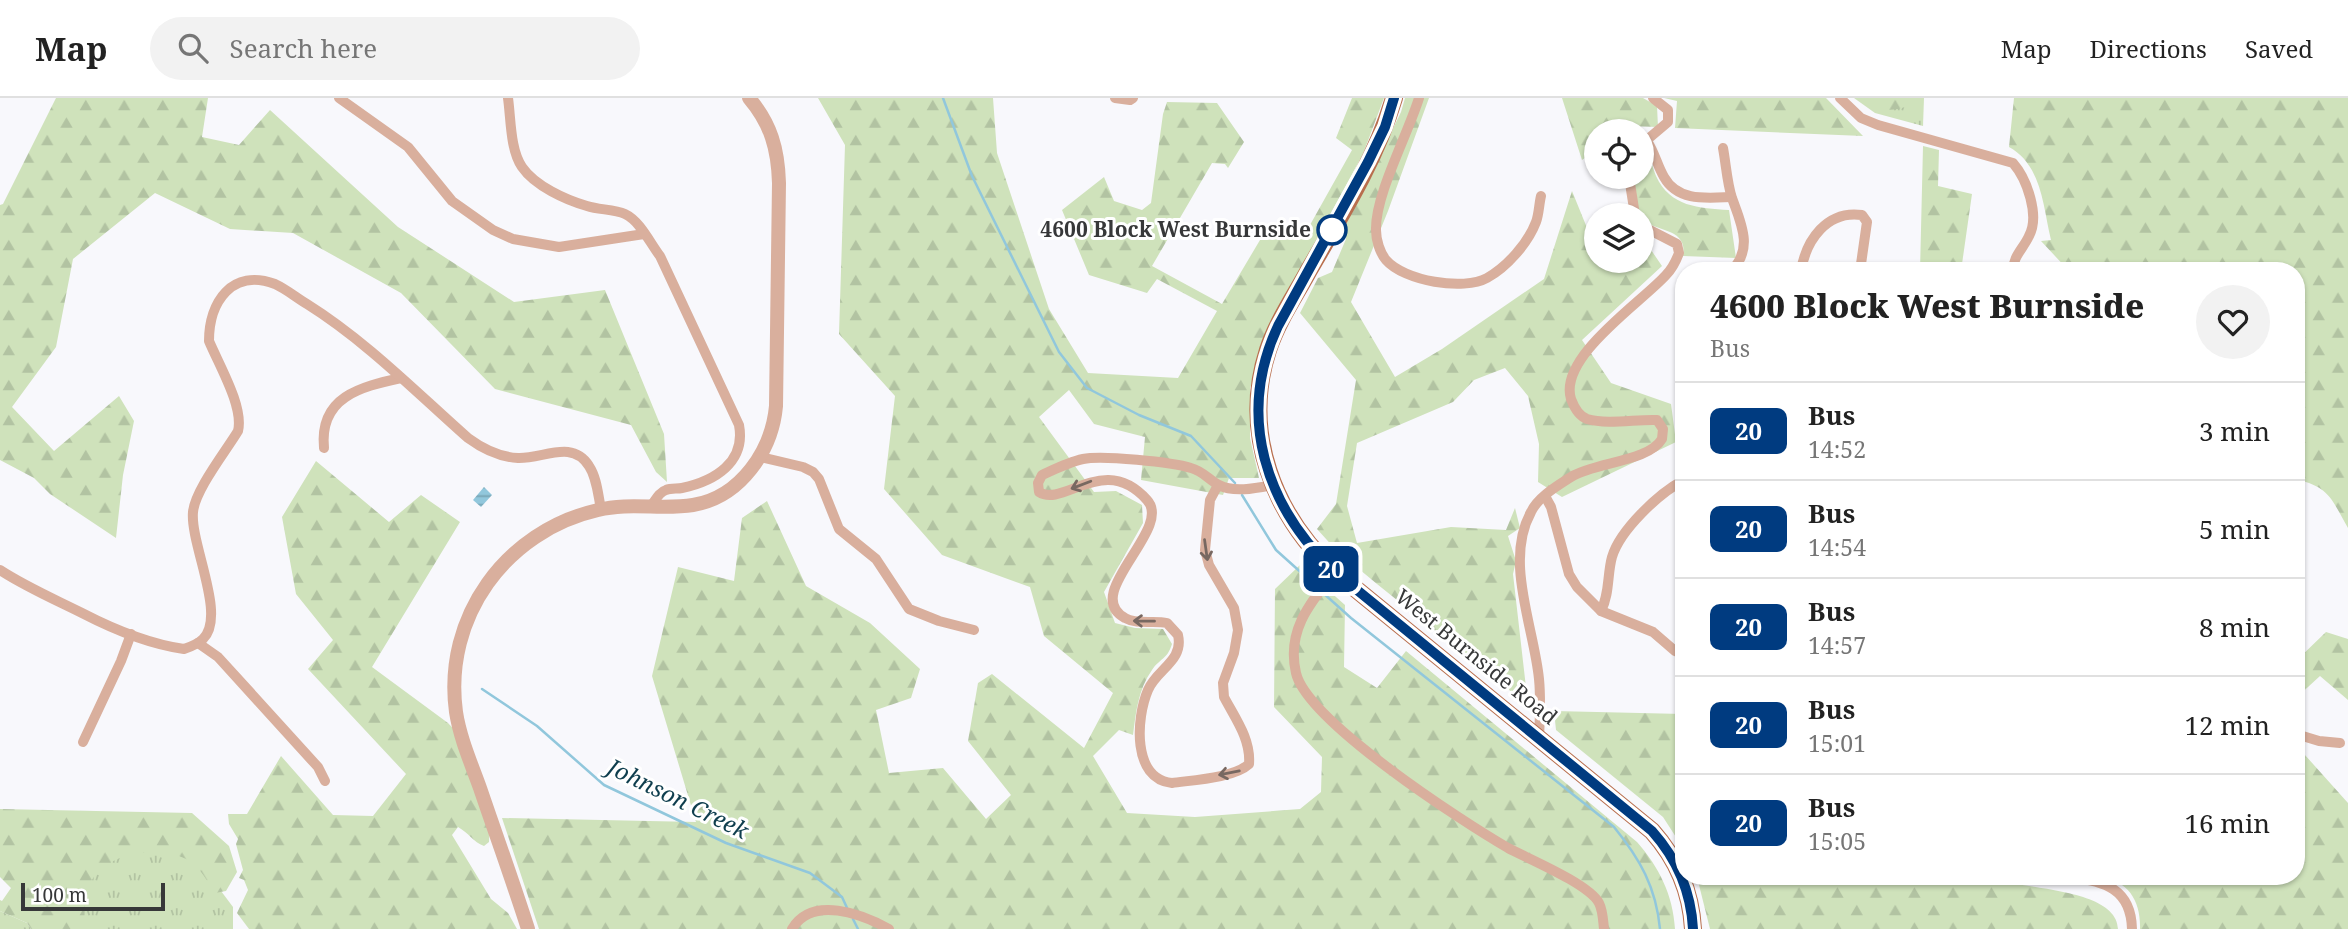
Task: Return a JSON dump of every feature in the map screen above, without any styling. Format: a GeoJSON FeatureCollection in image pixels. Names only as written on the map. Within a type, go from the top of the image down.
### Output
{"type":"FeatureCollection","features":[{"type":"Feature","properties":{"kind":"main road","name":"West Burnside Road"},"geometry":{"type":"LineString","coordinates":[[1394,98],[1376,146],[1267,351],[1261,377],[1259,414],[1262,451],[1273,485],[1286,513],[1302,537],[1335,572],[1642,821],[1658,838],[1675,866]]}},
{"type":"Feature","properties":{"kind":"main road","name":"West Burnside Road"},"geometry":{"type":"LineString","coordinates":[[1684,885],[1693,929]]}},
{"type":"Feature","properties":{"kind":"street"},"geometry":{"type":"LineString","coordinates":[[339,98],[408,147],[452,201],[493,230],[513,239],[559,247],[644,234]]}},
{"type":"Feature","properties":{"kind":"street"},"geometry":{"type":"LineString","coordinates":[[508,98],[513,143],[522,167],[538,182],[562,197],[625,215],[637,224],[660,256],[739,425],[739,451],[726,468],[703,482],[660,493],[651,506]]}},
{"type":"Feature","properties":{"kind":"street"},"geometry":{"type":"LineString","coordinates":[[528,929],[456,710],[455,667],[462,638],[473,606],[500,566],[540,533],[578,515],[601,509],[694,505],[714,497],[742,479],[761,457],[773,430],[776,406],[779,183],[772,133],[761,112],[749,98]]}},
{"type":"Feature","properties":{"kind":"street"},"geometry":{"type":"LineString","coordinates":[[1115,98],[1133,98]]}},
{"type":"Feature","properties":{"kind":"street"},"geometry":{"type":"LineString","coordinates":[[1419,98],[1378,207],[1376,232],[1381,253],[1387,262],[1399,271],[1411,275],[1458,285],[1473,284],[1485,279],[1519,250],[1535,223],[1541,196]]}},
{"type":"Feature","properties":{"kind":"street"},"geometry":{"type":"LineString","coordinates":[[1653,98],[1668,110],[1668,122],[1654,134]]}},
{"type":"Feature","properties":{"kind":"street"},"geometry":{"type":"LineString","coordinates":[[1840,98],[1861,118],[1878,125],[2004,158],[2013,163],[2021,171],[2034,224],[2014,262]]}},
{"type":"Feature","properties":{"kind":"street"},"geometry":{"type":"LineString","coordinates":[[1723,148],[1731,197],[1744,228],[1744,244],[1738,262]]}},
{"type":"Feature","properties":{"kind":"street"},"geometry":{"type":"LineString","coordinates":[[1654,152],[1665,179],[1681,193],[1698,198],[1731,197]]}},
{"type":"Feature","properties":{"kind":"street"},"geometry":{"type":"LineString","coordinates":[[1803,262],[1815,234],[1834,219],[1854,214],[1862,215],[1867,222],[1861,262]]}},
{"type":"Feature","properties":{"kind":"street"},"geometry":{"type":"LineString","coordinates":[[1539,738],[1539,678],[1520,573],[1525,526],[1530,513],[1545,496],[1573,476],[1651,451],[1662,439],[1663,429],[1657,420],[1602,421],[1585,418],[1574,408],[1570,394],[1573,374],[1583,357],[1605,330],[1665,276],[1679,253],[1677,244],[1654,232]]}},
{"type":"Feature","properties":{"kind":"street"},"geometry":{"type":"LineString","coordinates":[[0,570],[36,592],[97,622],[131,634],[184,649],[205,638],[211,626],[212,613],[196,544],[193,510],[198,496],[238,431],[240,422],[238,408],[209,341],[211,320],[219,298],[244,281],[258,280],[277,285],[333,320],[485,450],[517,458],[561,451],[581,457],[594,475],[601,509]]}},
{"type":"Feature","properties":{"kind":"street"},"geometry":{"type":"LineString","coordinates":[[324,448],[326,422],[335,404],[372,384],[401,379]]}},
{"type":"Feature","properties":{"kind":"street"},"geometry":{"type":"LineString","coordinates":[[761,457],[803,467],[819,479],[839,529],[876,559],[909,609],[939,621],[974,629]]}},
{"type":"Feature","properties":{"kind":"street"},"geometry":{"type":"LineString","coordinates":[[1219,485],[1210,500],[1205,550],[1209,565],[1234,608],[1237,642],[1223,690],[1245,738],[1250,753],[1249,764],[1241,771],[1164,783],[1157,780],[1145,765],[1142,717],[1155,677],[1175,660],[1179,652],[1178,635],[1167,623],[1126,619],[1119,614],[1113,595],[1120,576],[1151,523],[1154,514],[1152,507],[1138,492],[1119,482],[1094,480],[1054,496],[1039,492],[1038,483],[1042,475],[1073,462],[1100,458],[1194,468],[1219,485],[1254,489],[1273,485]]}},
{"type":"Feature","properties":{"kind":"street"},"geometry":{"type":"LineString","coordinates":[[1601,611],[1608,598],[1611,559],[1617,544],[1640,516],[1675,484]]}},
{"type":"Feature","properties":{"kind":"street"},"geometry":{"type":"LineString","coordinates":[[1545,496],[1551,507],[1569,574],[1577,587],[1601,611],[1653,632],[1675,652]]}},
{"type":"Feature","properties":{"kind":"street"},"geometry":{"type":"LineString","coordinates":[[1335,572],[1305,610],[1296,644],[1296,674],[1312,702],[1362,747],[1434,802],[1507,847],[1587,890],[1600,904],[1604,929]]}},
{"type":"Feature","properties":{"kind":"street"},"geometry":{"type":"LineString","coordinates":[[83,742],[121,662],[131,634]]}},
{"type":"Feature","properties":{"kind":"street"},"geometry":{"type":"LineString","coordinates":[[198,643],[218,657],[318,766],[325,781]]}},
{"type":"Feature","properties":{"kind":"street"},"geometry":{"type":"LineString","coordinates":[[2305,737],[2340,743]]}},
{"type":"Feature","properties":{"kind":"street"},"geometry":{"type":"LineString","coordinates":[[2103,885],[2120,893],[2129,908],[2132,929]]}},
{"type":"Feature","properties":{"kind":"street"},"geometry":{"type":"LineString","coordinates":[[792,929],[806,915],[829,910],[861,916],[889,929]]}},
{"type":"Feature","properties":{"kind":"green space"},"geometry":{"type":"Polygon","coordinates":[[[56,98],[208,98],[202,137],[239,145],[270,110],[398,227],[514,302],[605,290],[664,434],[667,482],[656,472],[631,425],[495,389],[401,293],[293,233],[230,229],[155,193],[73,259],[56,347],[12,407],[54,451],[119,396],[134,421],[123,475],[116,538],[50,494],[34,478],[0,460],[0,205],[3,204],[56,98]]]}},
{"type":"Feature","properties":{"kind":"green space"},"geometry":{"type":"Polygon","coordinates":[[[818,98],[993,98],[997,153],[1049,309],[1088,373],[1178,378],[1217,311],[1157,279],[1147,293],[1089,275],[1062,210],[1104,177],[1114,201],[1142,210],[1151,203],[1167,102],[1217,103],[1244,142],[1228,168],[1225,164],[1212,163],[1152,266],[1222,304],[1260,240],[1310,225],[1352,150],[1336,138],[1352,98],[1384,98],[1363,154],[1272,322],[1250,388],[1250,438],[1259,478],[1229,478],[1223,495],[1141,480],[1145,437],[1094,424],[1069,390],[1039,417],[1094,492],[1116,491],[1142,505],[1143,523],[1104,592],[1115,623],[1135,628],[1163,629],[1172,644],[1144,685],[1138,701],[1133,735],[1119,730],[1093,756],[1127,813],[1195,817],[1300,809],[1321,792],[1322,757],[1274,707],[1275,589],[1300,565],[1345,605],[1344,667],[1377,688],[1406,651],[1637,842],[1664,882],[1675,929],[539,929],[502,818],[696,822],[652,676],[678,567],[734,581],[742,518],[767,501],[806,586],[870,623],[920,669],[911,698],[876,710],[889,773],[943,768],[986,819],[1011,795],[968,741],[978,683],[992,674],[1084,748],[1113,693],[1044,636],[1030,587],[942,555],[884,489],[895,396],[839,334],[845,145],[818,98]]]}},
{"type":"Feature","properties":{"kind":"green space"},"geometry":{"type":"Polygon","coordinates":[[[1405,98],[1429,98],[1351,302],[1395,377],[1442,349],[1544,279],[1572,191],[1584,220],[1584,273],[1654,273],[1654,254],[1662,266],[1582,340],[1611,383],[1671,404],[1675,442],[1562,497],[1538,482],[1539,444],[1528,396],[1505,368],[1474,380],[1453,402],[1357,443],[1347,506],[1357,543],[1451,527],[1506,530],[1515,508],[1520,528],[1508,536],[1516,561],[1513,574],[1528,705],[1336,550],[1317,529],[1336,504],[1356,380],[1300,313],[1318,278],[1332,272],[1346,239],[1346,224],[1401,112],[1405,98]]]}},
{"type":"Feature","properties":{"kind":"green space"},"geometry":{"type":"Polygon","coordinates":[[[1562,98],[1643,98],[1657,106],[1658,127],[1654,127],[1654,119],[1584,119],[1582,160],[1562,98]]]}},
{"type":"Feature","properties":{"kind":"green space"},"geometry":{"type":"Polygon","coordinates":[[[1664,98],[1826,98],[1863,136],[1675,128],[1677,101],[1664,98]]]}},
{"type":"Feature","properties":{"kind":"green space"},"geometry":{"type":"Polygon","coordinates":[[[1854,98],[1924,98],[1923,126],[1875,113],[1854,98]]]}},
{"type":"Feature","properties":{"kind":"green space"},"geometry":{"type":"Polygon","coordinates":[[[1856,98],[1920,98],[1905,107],[1888,110],[1856,98]]]}},
{"type":"Feature","properties":{"kind":"green space"},"geometry":{"type":"Polygon","coordinates":[[[2014,98],[2348,98],[2348,528],[2329,496],[2305,481],[2305,262],[2061,262],[2041,241],[2051,240],[2035,176],[2020,155],[2009,147],[2014,98]]]}},
{"type":"Feature","properties":{"kind":"green space"},"geometry":{"type":"Polygon","coordinates":[[[1923,146],[1939,150],[1938,186],[1972,194],[1962,262],[1920,262],[1923,146]]]}},
{"type":"Feature","properties":{"kind":"green space"},"geometry":{"type":"Polygon","coordinates":[[[1654,170],[1662,186],[1677,200],[1696,207],[1729,210],[1736,258],[1683,256],[1681,240],[1676,235],[1654,226],[1654,203],[1637,203],[1635,189],[1654,189],[1654,170]]]}},
{"type":"Feature","properties":{"kind":"green space"},"geometry":{"type":"Polygon","coordinates":[[[316,461],[389,522],[421,495],[460,522],[372,667],[448,723],[462,738],[490,818],[489,842],[484,846],[458,827],[452,835],[491,899],[508,913],[517,929],[249,929],[237,913],[248,890],[244,880],[239,878],[243,870],[236,844],[238,839],[229,824],[228,814],[247,814],[281,756],[333,815],[373,816],[406,774],[308,669],[333,640],[296,594],[282,517],[316,461]]]}},
{"type":"Feature","properties":{"kind":"green space"},"geometry":{"type":"Polygon","coordinates":[[[2326,632],[2348,639],[2348,700],[2320,676],[2305,690],[2305,652],[2326,632]]]}},
{"type":"Feature","properties":{"kind":"green space"},"geometry":{"type":"Polygon","coordinates":[[[1554,711],[1675,714],[1675,836],[1663,817],[1556,730],[1554,711]]]}},
{"type":"Feature","properties":{"kind":"green space"},"geometry":{"type":"Polygon","coordinates":[[[2305,755],[2348,803],[2348,929],[2140,929],[2138,910],[2122,885],[2305,885],[2305,755]]]}},
{"type":"Feature","properties":{"kind":"green space"},"geometry":{"type":"Polygon","coordinates":[[[0,809],[192,813],[229,846],[237,872],[226,891],[215,893],[199,869],[185,858],[157,852],[126,856],[100,870],[92,880],[86,898],[85,929],[31,929],[27,923],[0,911],[0,900],[2,901],[11,888],[0,877],[0,809]]]}},
{"type":"Feature","properties":{"kind":"green space"},"geometry":{"type":"Polygon","coordinates":[[[127,843],[194,855],[233,907],[233,929],[76,929],[77,879],[127,843]]]}},
{"type":"Feature","properties":{"kind":"green space"},"geometry":{"type":"Polygon","coordinates":[[[1699,885],[2023,885],[2061,891],[2101,904],[2113,915],[2118,929],[1710,929],[1699,885]]]}},
{"type":"Feature","properties":{"kind":"green space"},"geometry":{"type":"Polygon","coordinates":[[[0,911],[27,923],[31,929],[0,929],[0,911]]]}},
{"type":"Feature","properties":{"kind":"water"},"geometry":{"type":"Polygon","coordinates":[[[484,487],[492,495],[481,507],[473,500],[484,487]]]}},
{"type":"Feature","properties":{"kind":"waterway"},"geometry":{"type":"LineString","coordinates":[[943,98],[972,176],[1059,352],[1087,388],[1139,415],[1191,436],[1235,483]]}},
{"type":"Feature","properties":{"kind":"waterway"},"geometry":{"type":"LineString","coordinates":[[1242,495],[1276,550],[1315,585]]}},
{"type":"Feature","properties":{"kind":"waterway"},"geometry":{"type":"LineString","coordinates":[[1322,592],[1614,827],[1632,851],[1651,887],[1660,929]]}},
{"type":"Feature","properties":{"kind":"waterway","name":"Johnson Creek"},"geometry":{"type":"LineString","coordinates":[[482,689],[537,726],[604,785],[726,843],[810,873],[842,897],[848,910]]}},
{"type":"Feature","properties":{"kind":"waterway","name":"Johnson Creek"},"geometry":{"type":"LineString","coordinates":[[853,919],[858,929]]}},
{"type":"Feature","properties":{"kind":"bus line","name":"20"},"geometry":{"type":"LineString","coordinates":[[1394,98],[1376,146],[1267,351],[1261,377],[1259,414],[1262,451],[1268,471],[1279,500],[1297,530],[1335,572],[1642,821],[1675,863]]}},
{"type":"Feature","properties":{"kind":"bus line","name":"20"},"geometry":{"type":"LineString","coordinates":[[1685,885],[1693,929]]}},
{"type":"Feature","properties":{"kind":"place","name":"4600 Block West Burnside"},"geometry":{"type":"Point","coordinates":[1332,230]}}]}
